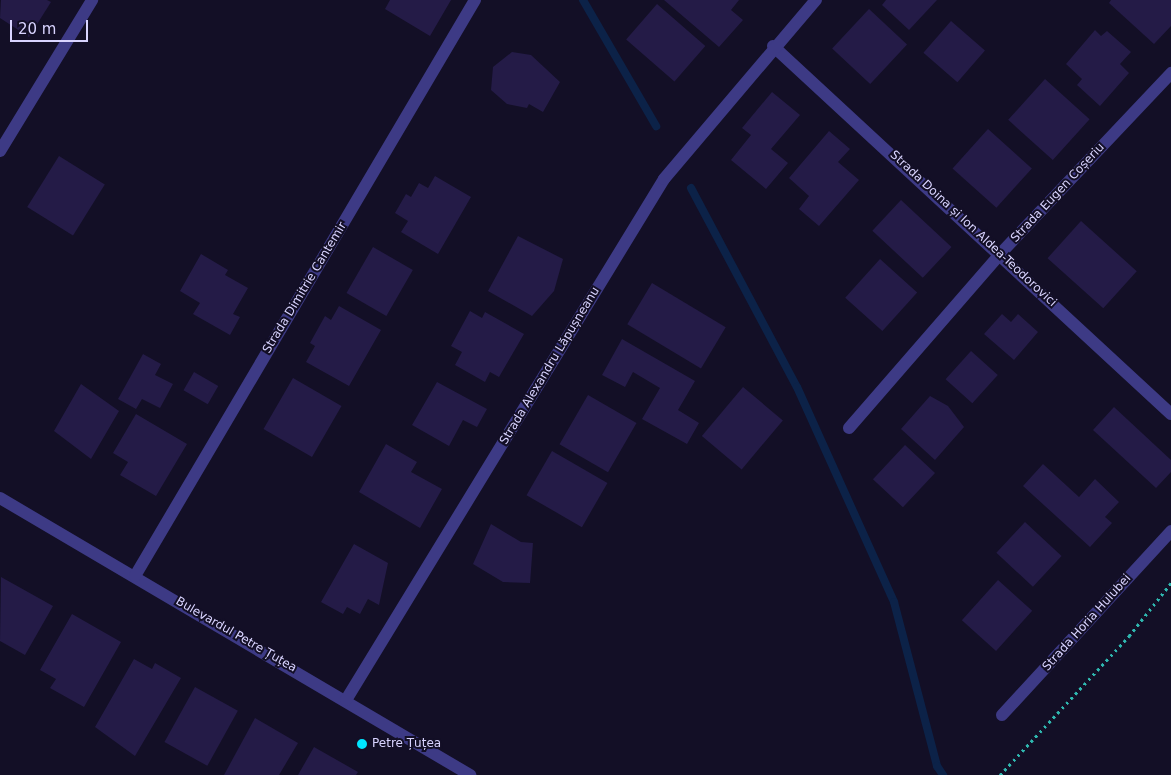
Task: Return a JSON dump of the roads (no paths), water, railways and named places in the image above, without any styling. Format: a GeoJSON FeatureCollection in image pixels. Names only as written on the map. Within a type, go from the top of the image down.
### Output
{"type":"FeatureCollection","features":[{"type":"Feature","properties":{"kind":"street"},"geometry":{"type":"LineString","coordinates":[[0,151],[92,0]]}},
{"type":"Feature","properties":{"kind":"street","name":"Strada Dimitrie Cantemir"},"geometry":{"type":"LineString","coordinates":[[135,576],[475,0]]}},
{"type":"Feature","properties":{"kind":"street","name":"Strada Alexandru Lăpușneanu"},"geometry":{"type":"LineString","coordinates":[[346,700],[664,179],[773,46],[816,0]]}},
{"type":"Feature","properties":{"kind":"street","name":"Strada Doina și Ion Aldea-Teodorovici"},"geometry":{"type":"LineString","coordinates":[[773,46],[1001,253],[1171,414]]}},
{"type":"Feature","properties":{"kind":"street","name":"Strada Eugen Coșeriu"},"geometry":{"type":"LineString","coordinates":[[849,428],[1001,253],[1171,73]]}},
{"type":"Feature","properties":{"kind":"street","name":"Bulevardul Petre Țuțea"},"geometry":{"type":"LineString","coordinates":[[0,498],[346,700],[470,775]]}},
{"type":"Feature","properties":{"kind":"street","name":"Strada Horia Hulubei"},"geometry":{"type":"LineString","coordinates":[[1002,715],[1171,531]]}},
{"type":"Feature","properties":{"kind":"waterway"},"geometry":{"type":"LineString","coordinates":[[583,0],[656,126]]}},
{"type":"Feature","properties":{"kind":"waterway"},"geometry":{"type":"LineString","coordinates":[[691,188],[797,387],[894,602],[937,766],[943,775]]}},
{"type":"Feature","properties":{"kind":"place","name":"Petre Țuțea"},"geometry":{"type":"Point","coordinates":[362,744]}}]}
